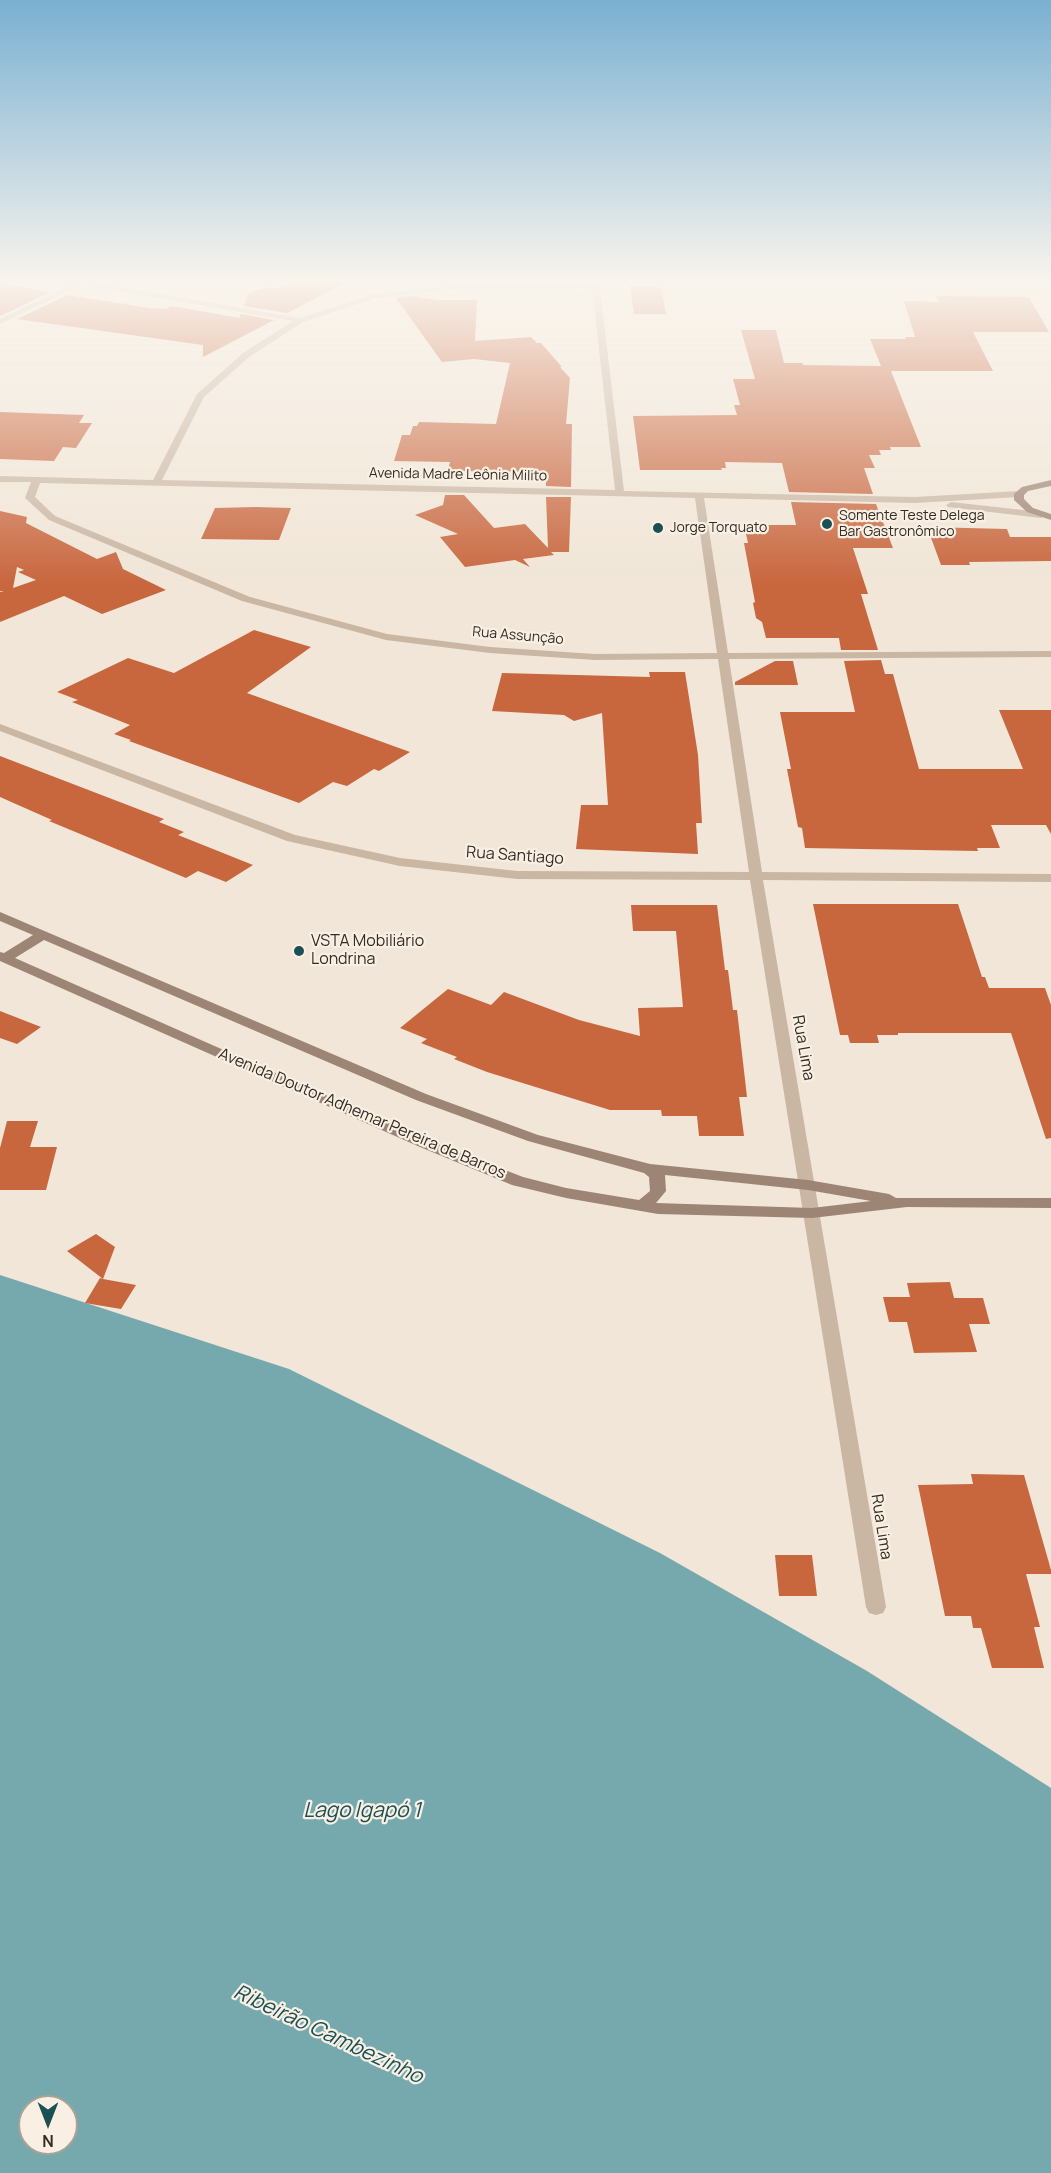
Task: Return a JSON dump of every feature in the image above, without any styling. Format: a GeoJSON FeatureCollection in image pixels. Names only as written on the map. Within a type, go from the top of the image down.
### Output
{"type":"FeatureCollection","features":[{"type":"Feature","properties":{"kind":"street"},"geometry":{"type":"LineString","coordinates":[[156,482],[200,396],[216,381]]}},
{"type":"Feature","properties":{"kind":"street"},"geometry":{"type":"LineString","coordinates":[[607,381],[620,492]]}},
{"type":"Feature","properties":{"kind":"street","name":"Avenida Madre Leônia Milito"},"geometry":{"type":"LineString","coordinates":[[0,479],[915,500],[1019,494]]}},
{"type":"Feature","properties":{"kind":"street","name":"Rua Assunção"},"geometry":{"type":"LineString","coordinates":[[36,480],[30,498],[52,518],[246,599],[386,637],[490,650],[572,656],[1051,654]]}},
{"type":"Feature","properties":{"kind":"street"},"geometry":{"type":"LineString","coordinates":[[1046,516],[1022,505],[1019,494],[1034,486],[1051,483]]}},
{"type":"Feature","properties":{"kind":"street","name":"Rua Lima"},"geometry":{"type":"LineString","coordinates":[[699,494],[756,878],[876,1606]]}},
{"type":"Feature","properties":{"kind":"street","name":"Avenida Madre Leônia Milito"},"geometry":{"type":"LineString","coordinates":[[915,500],[1046,516]]}},
{"type":"Feature","properties":{"kind":"street","name":"Rua Santiago"},"geometry":{"type":"LineString","coordinates":[[0,727],[291,838],[400,862],[517,875],[1051,878]]}},
{"type":"Feature","properties":{"kind":"street"},"geometry":{"type":"LineString","coordinates":[[0,916],[421,1096],[533,1138],[650,1168],[808,1185],[907,1202],[1051,1203]]}},
{"type":"Feature","properties":{"kind":"street"},"geometry":{"type":"LineString","coordinates":[[2,957],[43,934]]}},
{"type":"Feature","properties":{"kind":"street","name":"Avenida Doutor Adhemar Pereira de Barros"},"geometry":{"type":"LineString","coordinates":[[2,957],[414,1139],[518,1181],[603,1201],[727,1212],[812,1213],[907,1202]]}},
{"type":"Feature","properties":{"kind":"street"},"geometry":{"type":"LineString","coordinates":[[642,1206],[658,1191],[657,1176],[650,1168]]}},
{"type":"Feature","properties":{"kind":"water","name":"Lago Igapó 1"},"geometry":{"type":"Polygon","coordinates":[[[0,1275],[289,1369],[660,1553],[867,1671],[1051,1788],[1051,2173],[0,2173],[0,1275]]]}},
{"type":"Feature","properties":{"kind":"building"},"geometry":{"type":"Polygon","coordinates":[[[506,381],[570,381],[566,424],[572,424],[571,487],[546,486],[546,472],[448,471],[450,462],[394,461],[402,435],[410,435],[413,426],[417,426],[419,422],[496,424],[506,381]]]}},
{"type":"Feature","properties":{"kind":"building"},"geometry":{"type":"Polygon","coordinates":[[[734,381],[895,381],[921,447],[890,447],[891,450],[879,450],[881,455],[869,455],[875,468],[864,468],[873,494],[789,492],[782,463],[725,462],[726,468],[721,468],[722,470],[640,470],[633,416],[737,415],[734,405],[740,405],[734,381]]]}},
{"type":"Feature","properties":{"kind":"building"},"geometry":{"type":"Polygon","coordinates":[[[0,412],[84,415],[79,423],[92,423],[76,448],[63,447],[54,461],[0,459],[0,412]]]}},
{"type":"Feature","properties":{"kind":"building"},"geometry":{"type":"Polygon","coordinates":[[[445,495],[464,495],[494,528],[525,524],[548,548],[546,497],[571,497],[569,552],[551,552],[554,555],[523,559],[530,567],[515,560],[465,567],[440,537],[458,534],[415,515],[443,505],[445,495]]]}},
{"type":"Feature","properties":{"kind":"building"},"geometry":{"type":"Polygon","coordinates":[[[791,502],[876,504],[893,548],[853,548],[868,594],[861,594],[878,650],[841,650],[839,638],[766,638],[762,622],[756,618],[753,603],[755,602],[744,543],[748,543],[744,525],[796,525],[791,502]]]}},
{"type":"Feature","properties":{"kind":"building"},"geometry":{"type":"Polygon","coordinates":[[[215,508],[291,508],[279,540],[201,539],[215,508]]]}},
{"type":"Feature","properties":{"kind":"building"},"geometry":{"type":"Polygon","coordinates":[[[0,511],[27,517],[26,523],[97,559],[116,552],[123,569],[166,590],[102,614],[64,596],[0,622],[0,592],[4,591],[0,591],[0,511]],[[17,567],[13,588],[36,580],[18,572],[24,570],[17,567]]]}},
{"type":"Feature","properties":{"kind":"building"},"geometry":{"type":"Polygon","coordinates":[[[927,527],[1007,529],[1010,537],[1051,537],[1051,561],[969,562],[970,565],[941,565],[927,527]]]}},
{"type":"Feature","properties":{"kind":"building"},"geometry":{"type":"Polygon","coordinates":[[[254,630],[311,647],[247,693],[410,752],[379,771],[374,769],[347,786],[333,782],[299,803],[129,741],[131,740],[114,734],[130,725],[72,702],[78,700],[57,692],[128,658],[174,673],[254,630]]]}},
{"type":"Feature","properties":{"kind":"building"},"geometry":{"type":"Polygon","coordinates":[[[881,660],[885,674],[893,674],[919,769],[1023,769],[999,710],[1051,710],[1051,834],[1046,825],[991,825],[1000,848],[977,848],[978,851],[805,848],[802,828],[798,827],[787,769],[791,769],[780,712],[855,712],[844,661],[881,660]]]}},
{"type":"Feature","properties":{"kind":"building"},"geometry":{"type":"Polygon","coordinates":[[[775,661],[793,661],[798,685],[735,685],[735,682],[775,661]]]}},
{"type":"Feature","properties":{"kind":"building"},"geometry":{"type":"Polygon","coordinates":[[[649,672],[685,672],[698,755],[702,823],[696,823],[698,854],[576,849],[581,805],[608,805],[602,713],[574,721],[564,715],[492,711],[502,673],[650,677],[649,672]]]}},
{"type":"Feature","properties":{"kind":"building"},"geometry":{"type":"Polygon","coordinates":[[[0,756],[164,819],[159,822],[184,832],[178,835],[253,865],[226,882],[198,871],[186,878],[49,821],[52,820],[0,797],[0,756]]]}},
{"type":"Feature","properties":{"kind":"building"},"geometry":{"type":"Polygon","coordinates":[[[813,904],[958,904],[982,977],[985,977],[989,988],[1045,988],[1051,1005],[1051,1138],[1046,1139],[1011,1033],[898,1033],[898,1035],[877,1035],[879,1043],[850,1043],[848,1035],[840,1035],[813,904]]]}},
{"type":"Feature","properties":{"kind":"building"},"geometry":{"type":"Polygon","coordinates":[[[631,905],[717,905],[725,970],[728,970],[733,1010],[737,1010],[747,1097],[739,1097],[744,1136],[699,1136],[697,1116],[662,1116],[661,1110],[610,1110],[487,1072],[421,1043],[427,1039],[400,1028],[448,989],[491,1005],[504,992],[579,1020],[640,1036],[638,1008],[683,1007],[676,931],[633,931],[631,905]]]}},
{"type":"Feature","properties":{"kind":"building"},"geometry":{"type":"Polygon","coordinates":[[[0,1011],[41,1027],[17,1044],[0,1038],[0,1011]]]}},
{"type":"Feature","properties":{"kind":"building"},"geometry":{"type":"Polygon","coordinates":[[[7,1121],[38,1121],[30,1147],[57,1147],[46,1190],[0,1190],[0,1148],[7,1121]]]}},
{"type":"Feature","properties":{"kind":"building"},"geometry":{"type":"Polygon","coordinates":[[[96,1234],[115,1247],[103,1279],[67,1251],[96,1234]]]}},
{"type":"Feature","properties":{"kind":"building"},"geometry":{"type":"Polygon","coordinates":[[[100,1278],[136,1285],[121,1309],[85,1303],[100,1278]]]}},
{"type":"Feature","properties":{"kind":"building"},"geometry":{"type":"Polygon","coordinates":[[[950,1282],[954,1298],[983,1298],[990,1324],[969,1324],[977,1352],[914,1353],[907,1322],[889,1322],[883,1297],[910,1297],[907,1283],[950,1282]]]}},
{"type":"Feature","properties":{"kind":"building"},"geometry":{"type":"Polygon","coordinates":[[[971,1474],[1024,1475],[1051,1570],[1051,1574],[1026,1574],[1040,1627],[1034,1627],[1044,1668],[992,1668],[981,1628],[973,1628],[971,1616],[945,1616],[918,1485],[973,1484],[971,1474]]]}},
{"type":"Feature","properties":{"kind":"building"},"geometry":{"type":"Polygon","coordinates":[[[775,1555],[812,1555],[817,1596],[779,1596],[775,1555]]]}},
{"type":"Feature","properties":{"kind":"place","name":"Somente Teste Delega Bar Gastronômico"},"geometry":{"type":"Point","coordinates":[827,524]}},
{"type":"Feature","properties":{"kind":"place","name":"Jorge Torquato"},"geometry":{"type":"Point","coordinates":[658,528]}},
{"type":"Feature","properties":{"kind":"place","name":"VSTA Mobiliário Londrina"},"geometry":{"type":"Point","coordinates":[299,951]}},
{"type":"Feature","properties":{"kind":"water label","name":"Ribeirão Cambezinho"},"geometry":{"type":"Point","coordinates":[328,2035]}}]}
